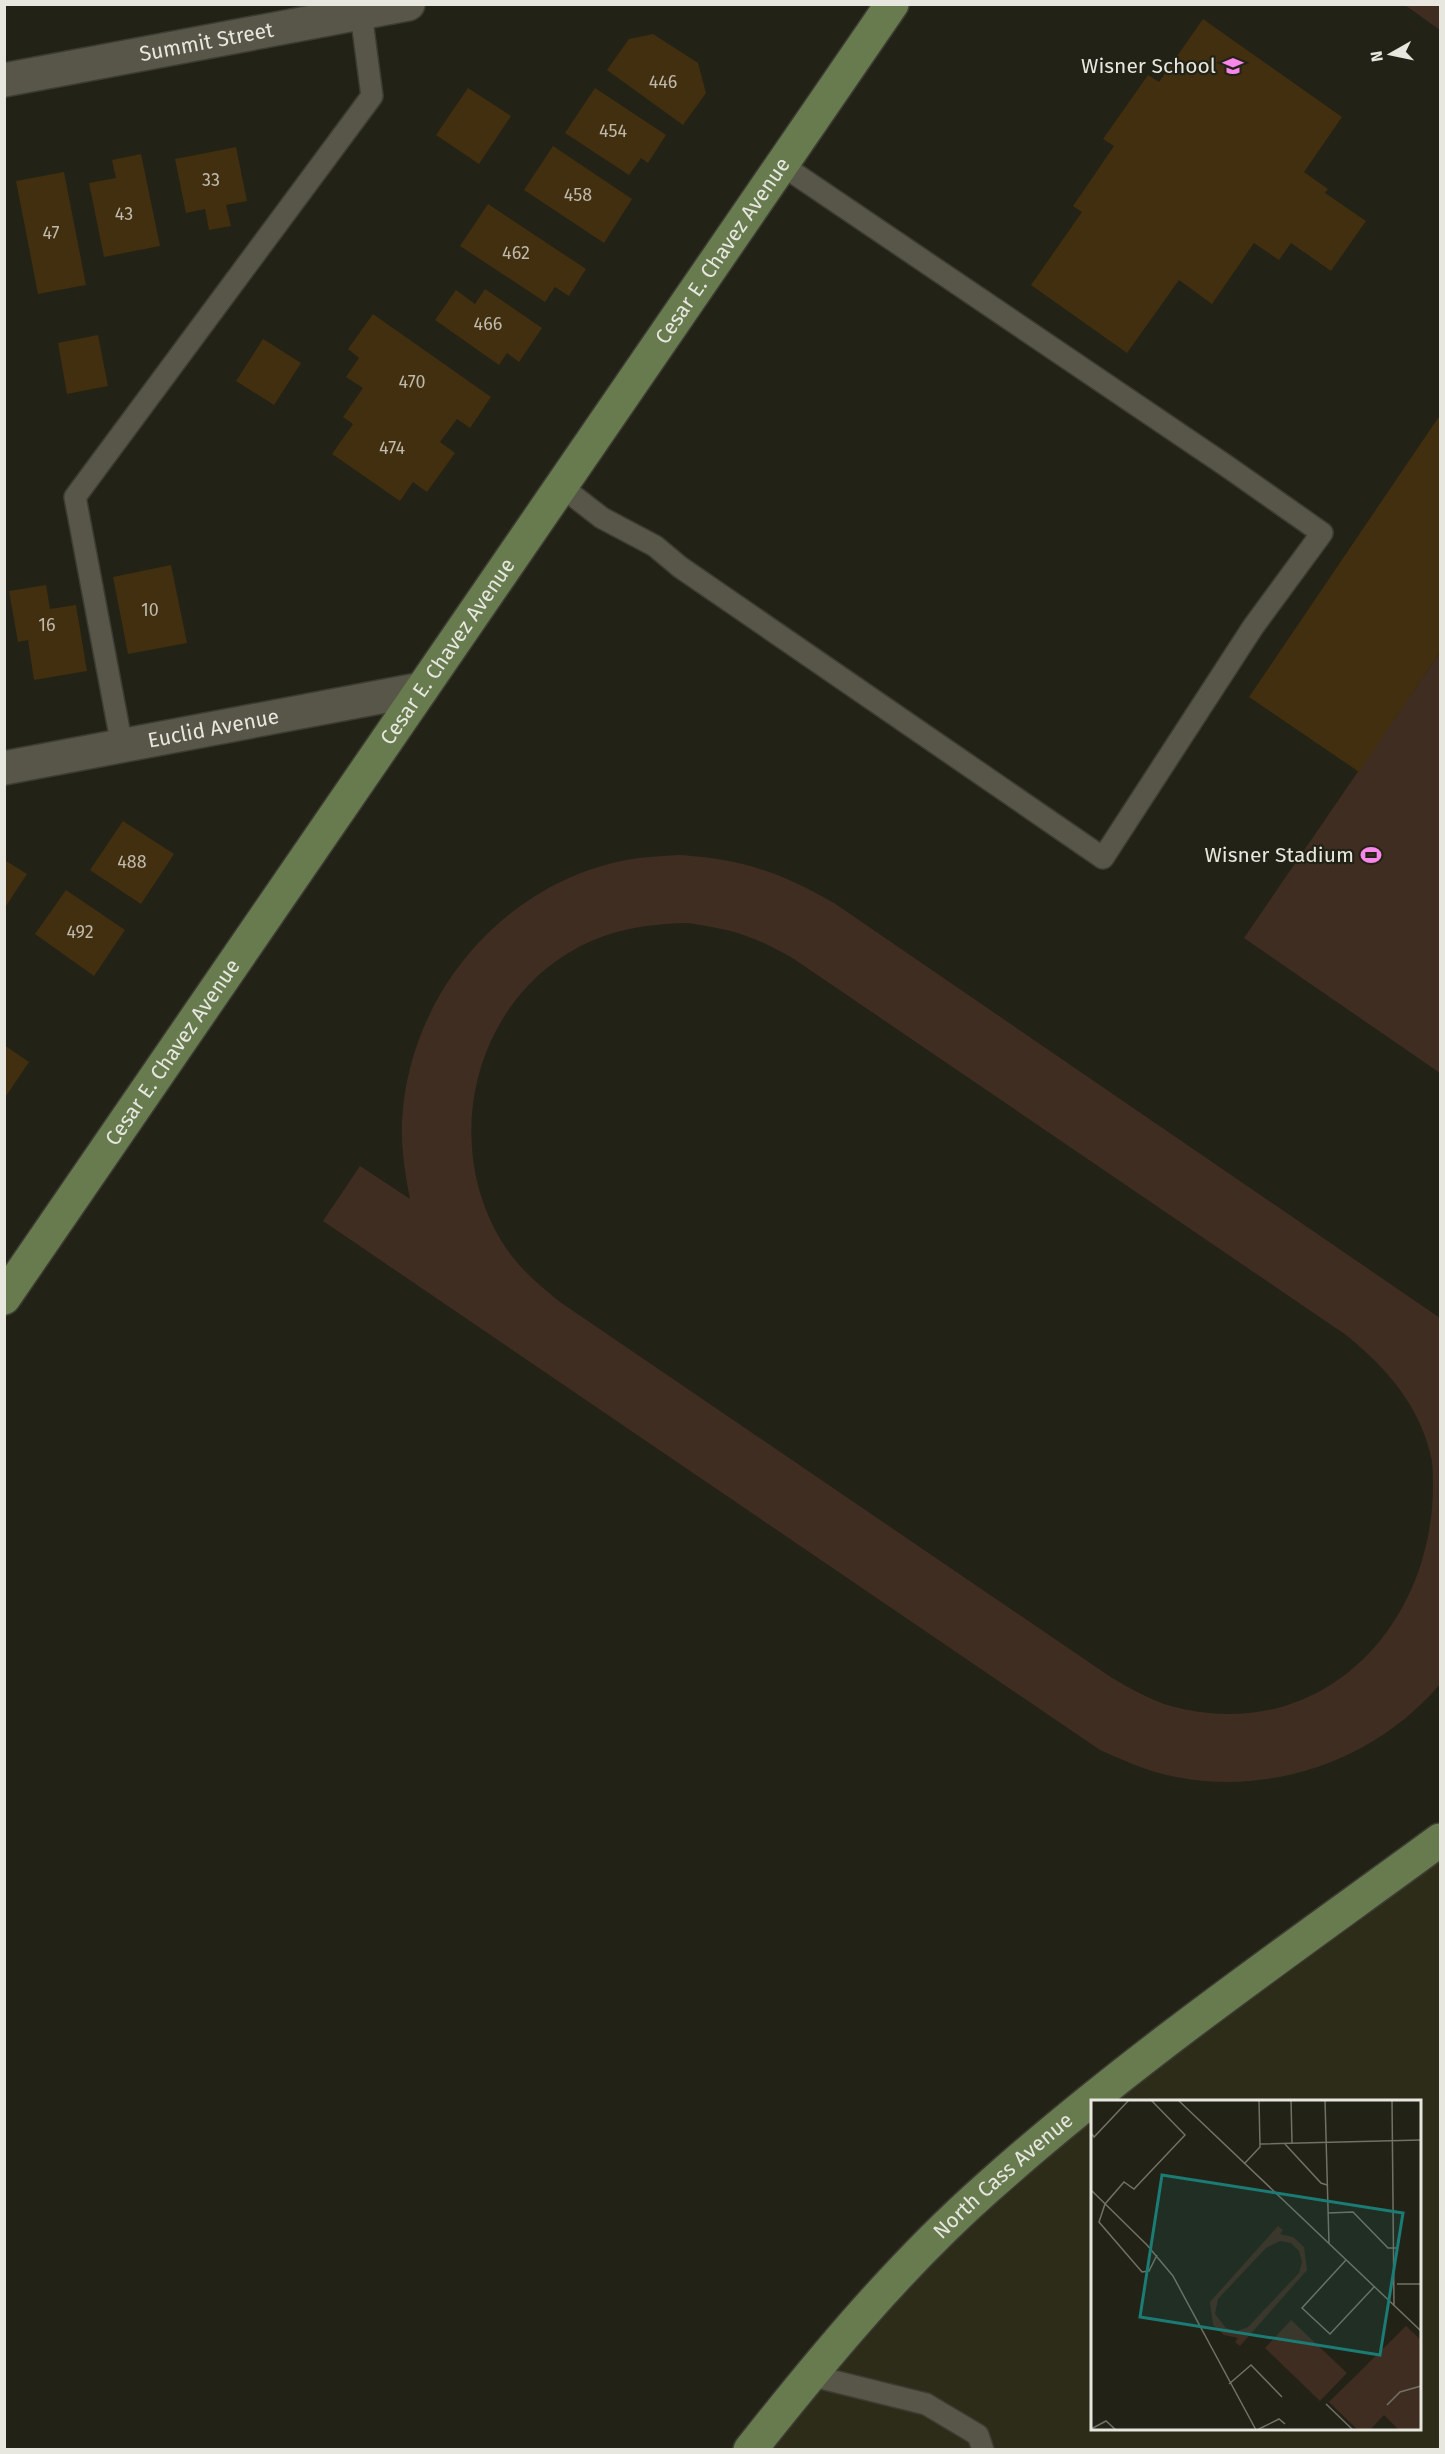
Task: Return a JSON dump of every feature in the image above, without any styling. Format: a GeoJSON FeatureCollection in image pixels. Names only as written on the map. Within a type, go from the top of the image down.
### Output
{"type":"FeatureCollection","features":[{"type":"Feature","properties":{"kind":"main road","name":"Cesar E. Chavez Avenue"},"geometry":{"type":"LineString","coordinates":[[4,1298],[892,4]]}},
{"type":"Feature","properties":{"kind":"main road","name":"North Cass Avenue"},"geometry":{"type":"LineString","coordinates":[[1092,2100],[1249,1980],[1440,1840]]}},
{"type":"Feature","properties":{"kind":"main road","name":"North Cass Avenue"},"geometry":{"type":"LineString","coordinates":[[750,2450],[809,2375],[892,2283],[986,2189],[1091,2101]]}},
{"type":"Feature","properties":{"kind":"street","name":"Summit Street"},"geometry":{"type":"LineString","coordinates":[[4,80],[408,4]]}},
{"type":"Feature","properties":{"kind":"street","name":"Euclid Avenue"},"geometry":{"type":"LineString","coordinates":[[4,768],[422,689]]}},
{"type":"Feature","properties":{"kind":"lane"},"geometry":{"type":"LineString","coordinates":[[122,746],[75,497],[372,96],[361,13]]}},
{"type":"Feature","properties":{"kind":"lane"},"geometry":{"type":"LineString","coordinates":[[562,487],[602,518],[655,546],[680,567],[1103,858],[1253,627],[1322,533],[783,165]]}},
{"type":"Feature","properties":{"kind":"lane"},"geometry":{"type":"LineString","coordinates":[[809,2375],[926,2404],[978,2434],[983,2450]]}},
{"type":"Feature","properties":{"kind":"shaded area"},"geometry":{"type":"Polygon","coordinates":[[[1405,5],[1440,5],[1440,30],[1405,5]]]}},
{"type":"Feature","properties":{"kind":"shaded area","name":"Wisner Stadium"},"geometry":{"type":"Polygon","coordinates":[[[1440,652],[1440,1073],[1244,938],[1440,652]]]}},
{"type":"Feature","properties":{"kind":"shaded area"},"geometry":{"type":"Polygon","coordinates":[[[680,855],[723,860],[760,869],[796,883],[834,903],[1440,1318],[1440,1684],[1412,1712],[1381,1736],[1347,1755],[1310,1769],[1272,1778],[1233,1782],[1194,1780],[1155,1772],[1100,1750],[323,1221],[360,1166],[410,1199],[404,1160],[402,1122],[408,1076],[422,1031],[443,990],[470,953],[502,920],[540,893],[581,873],[626,860],[680,855]],[[687,923],[644,926],[603,936],[577,948],[541,973],[512,1005],[491,1042],[477,1082],[472,1125],[474,1167],[486,1209],[506,1248],[524,1270],[560,1302],[1112,1678],[1146,1696],[1183,1709],[1238,1714],[1287,1705],[1332,1684],[1369,1653],[1399,1614],[1420,1567],[1431,1516],[1432,1461],[1427,1441],[1411,1406],[1388,1375],[1346,1335],[794,959],[742,935],[687,923]]]}},
{"type":"Feature","properties":{"kind":"shaded area"},"geometry":{"type":"Polygon","coordinates":[[[1440,1840],[1440,2449],[750,2450],[809,2375],[892,2283],[986,2189],[1099,2093],[1440,1840]]]}},
{"type":"Feature","properties":{"kind":"building"},"geometry":{"type":"Polygon","coordinates":[[[1203,19],[1342,117],[1304,172],[1328,189],[1325,193],[1366,221],[1331,271],[1291,243],[1279,260],[1254,243],[1212,304],[1179,280],[1127,353],[1031,285],[1082,212],[1073,206],[1114,146],[1103,139],[1148,75],[1159,82],[1203,19]]]}},
{"type":"Feature","properties":{"kind":"building"},"geometry":{"type":"Polygon","coordinates":[[[653,34],[698,63],[706,93],[683,125],[607,70],[629,39],[653,34]]]}},
{"type":"Feature","properties":{"kind":"building"},"geometry":{"type":"Polygon","coordinates":[[[468,88],[511,116],[479,164],[436,135],[468,88]]]}},
{"type":"Feature","properties":{"kind":"building"},"geometry":{"type":"Polygon","coordinates":[[[595,88],[666,135],[648,163],[641,158],[629,175],[565,133],[595,88]]]}},
{"type":"Feature","properties":{"kind":"building"},"geometry":{"type":"Polygon","coordinates":[[[553,146],[632,199],[604,243],[524,190],[553,146]]]}},
{"type":"Feature","properties":{"kind":"building"},"geometry":{"type":"Polygon","coordinates":[[[236,147],[247,201],[226,205],[231,226],[209,230],[205,209],[186,213],[175,159],[236,147]]]}},
{"type":"Feature","properties":{"kind":"building"},"geometry":{"type":"Polygon","coordinates":[[[141,154],[160,246],[104,257],[89,183],[116,178],[112,160],[141,154]]]}},
{"type":"Feature","properties":{"kind":"building"},"geometry":{"type":"Polygon","coordinates":[[[64,172],[86,285],[38,294],[16,181],[64,172]]]}},
{"type":"Feature","properties":{"kind":"building"},"geometry":{"type":"Polygon","coordinates":[[[488,204],[586,269],[569,296],[555,287],[545,302],[460,246],[488,204]]]}},
{"type":"Feature","properties":{"kind":"building"},"geometry":{"type":"Polygon","coordinates":[[[485,289],[542,328],[519,362],[507,353],[499,365],[435,320],[456,290],[475,304],[485,289]]]}},
{"type":"Feature","properties":{"kind":"building"},"geometry":{"type":"Polygon","coordinates":[[[373,314],[491,397],[470,428],[457,419],[440,442],[455,453],[427,492],[413,482],[400,501],[332,454],[353,424],[343,417],[363,388],[346,377],[359,358],[348,349],[373,314]]]}},
{"type":"Feature","properties":{"kind":"building"},"geometry":{"type":"Polygon","coordinates":[[[98,335],[108,386],[67,394],[58,343],[98,335]]]}},
{"type":"Feature","properties":{"kind":"building"},"geometry":{"type":"Polygon","coordinates":[[[263,339],[301,363],[274,405],[236,381],[263,339]]]}},
{"type":"Feature","properties":{"kind":"building"},"geometry":{"type":"Polygon","coordinates":[[[1440,415],[1440,652],[1359,772],[1249,697],[1440,415]]]}},
{"type":"Feature","properties":{"kind":"building"},"geometry":{"type":"Polygon","coordinates":[[[171,565],[187,643],[128,654],[113,577],[171,565]]]}},
{"type":"Feature","properties":{"kind":"building"},"geometry":{"type":"Polygon","coordinates":[[[46,585],[50,609],[76,605],[87,671],[34,680],[28,640],[18,642],[9,591],[46,585]]]}},
{"type":"Feature","properties":{"kind":"building"},"geometry":{"type":"Polygon","coordinates":[[[123,821],[174,854],[141,904],[90,870],[123,821]]]}},
{"type":"Feature","properties":{"kind":"building"},"geometry":{"type":"Polygon","coordinates":[[[6,861],[27,874],[4,909],[4,864],[6,861]]]}},
{"type":"Feature","properties":{"kind":"building"},"geometry":{"type":"Polygon","coordinates":[[[66,890],[125,930],[94,976],[35,934],[66,890]]]}},
{"type":"Feature","properties":{"kind":"building"},"geometry":{"type":"Polygon","coordinates":[[[4,1045],[29,1062],[4,1099],[4,1045]]]}},
{"type":"Feature","properties":{"kind":"place","name":"Wisner School"},"geometry":{"type":"Point","coordinates":[1233,66]}},
{"type":"Feature","properties":{"kind":"place","name":"Wisner Stadium"},"geometry":{"type":"Point","coordinates":[1371,855]}}]}
